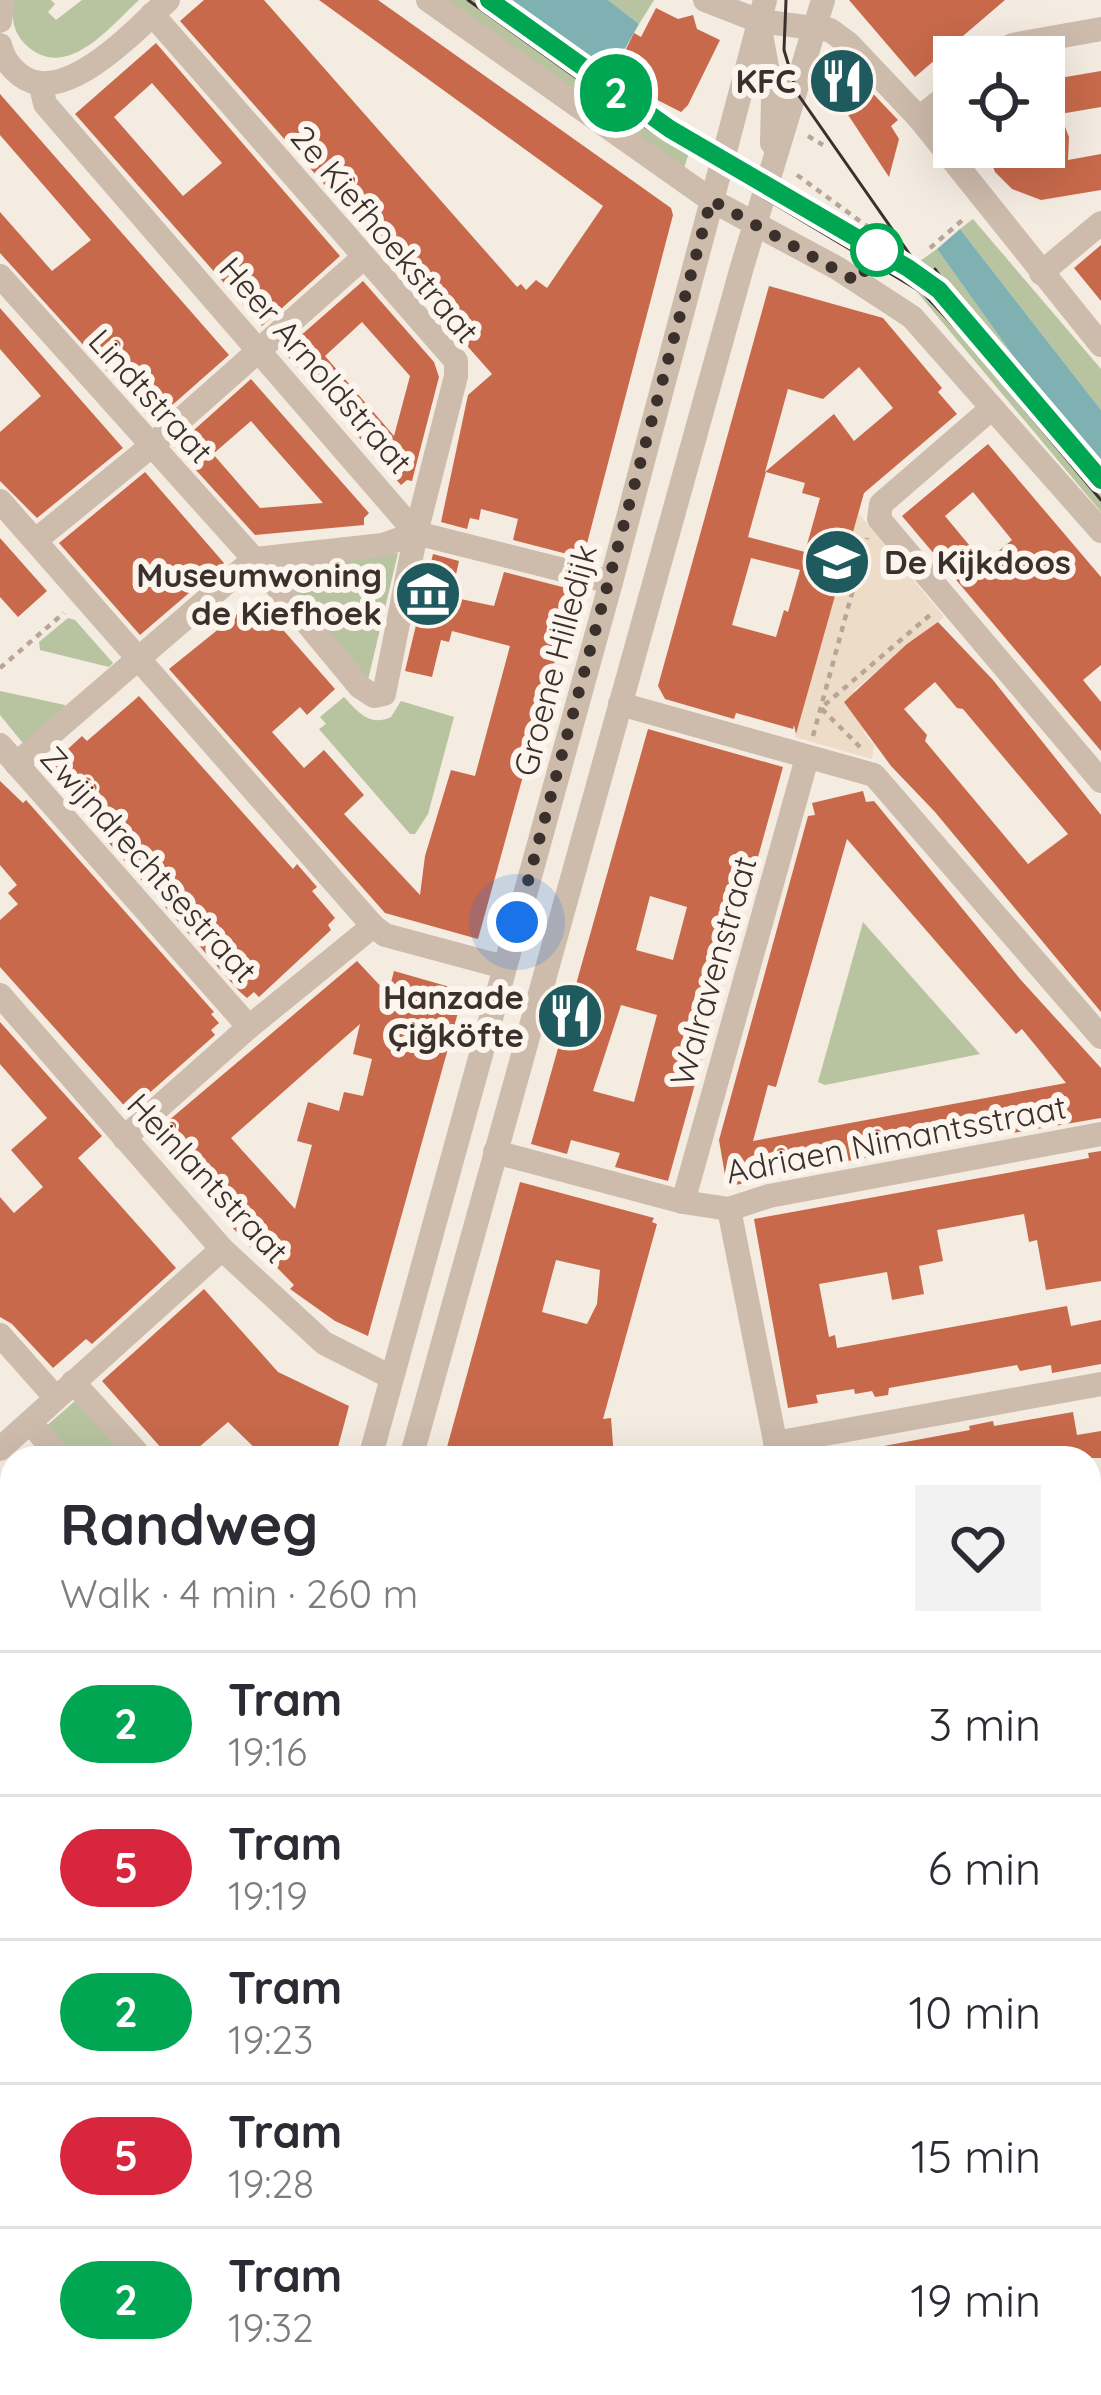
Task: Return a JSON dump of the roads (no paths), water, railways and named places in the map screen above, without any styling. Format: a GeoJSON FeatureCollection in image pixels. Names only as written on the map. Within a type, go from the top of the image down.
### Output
{"type":"FeatureCollection","features":[{"type":"Feature","properties":{"kind":"street"},"geometry":{"type":"LineString","coordinates":[[0,21],[3,0]]}},
{"type":"Feature","properties":{"kind":"street"},"geometry":{"type":"LineString","coordinates":[[428,0],[711,200],[837,268],[912,317],[1101,532]]}},
{"type":"Feature","properties":{"kind":"street"},"geometry":{"type":"LineString","coordinates":[[705,0],[830,30],[849,44],[919,118],[1101,344]]}},
{"type":"Feature","properties":{"kind":"street"},"geometry":{"type":"LineString","coordinates":[[414,1446],[754,224],[779,169],[823,0]]}},
{"type":"Feature","properties":{"kind":"street"},"geometry":{"type":"LineString","coordinates":[[2,60],[41,86],[77,76],[160,7]]}},
{"type":"Feature","properties":{"kind":"street","name":"2e Kiefhoekstraat"},"geometry":{"type":"LineString","coordinates":[[160,7],[364,257],[456,361],[416,533]]}},
{"type":"Feature","properties":{"kind":"street"},"geometry":{"type":"LineString","coordinates":[[762,10],[779,169]]}},
{"type":"Feature","properties":{"kind":"street","name":"Groene Hilledijk"},"geometry":{"type":"LineString","coordinates":[[373,1446],[611,582],[762,10]]}},
{"type":"Feature","properties":{"kind":"street"},"geometry":{"type":"LineString","coordinates":[[1062,36],[1101,29]]}},
{"type":"Feature","properties":{"kind":"street","name":"Heer Arnoldstraat"},"geometry":{"type":"LineString","coordinates":[[41,86],[45,104],[416,533]]}},
{"type":"Feature","properties":{"kind":"street"},"geometry":{"type":"LineString","coordinates":[[919,118],[933,107]]}},
{"type":"Feature","properties":{"kind":"street"},"geometry":{"type":"LineString","coordinates":[[1041,273],[1101,223]]}},
{"type":"Feature","properties":{"kind":"street"},"geometry":{"type":"LineString","coordinates":[[36,540],[150,447],[364,257]]}},
{"type":"Feature","properties":{"kind":"street","name":"Lindtstraat"},"geometry":{"type":"LineString","coordinates":[[0,276],[254,559],[360,687],[380,697],[386,689],[416,533]]}},
{"type":"Feature","properties":{"kind":"street"},"geometry":{"type":"LineString","coordinates":[[992,408],[881,504],[879,519],[1101,781]]}},
{"type":"Feature","properties":{"kind":"street"},"geometry":{"type":"LineString","coordinates":[[0,501],[373,926],[385,935],[504,968]]}},
{"type":"Feature","properties":{"kind":"street"},"geometry":{"type":"LineString","coordinates":[[8,754],[141,658],[254,559],[383,545],[416,533],[611,582]]}},
{"type":"Feature","properties":{"kind":"street"},"geometry":{"type":"LineString","coordinates":[[620,704],[874,775],[1101,1037]]}},
{"type":"Feature","properties":{"kind":"street","name":"Zwijndrechtsestraat"},"geometry":{"type":"LineString","coordinates":[[8,754],[249,1027]]}},
{"type":"Feature","properties":{"kind":"street","name":"Walravenstraat"},"geometry":{"type":"LineString","coordinates":[[682,1202],[807,758]]}},
{"type":"Feature","properties":{"kind":"street"},"geometry":{"type":"LineString","coordinates":[[124,1138],[373,926]]}},
{"type":"Feature","properties":{"kind":"street","name":"Heinlantstraat"},"geometry":{"type":"LineString","coordinates":[[0,995],[222,1250],[324,1343],[391,1376]]}},
{"type":"Feature","properties":{"kind":"street","name":"Adriaen Nimantsstraat"},"geometry":{"type":"LineString","coordinates":[[495,1153],[682,1202],[729,1209],[769,1196],[1101,1134]]}},
{"type":"Feature","properties":{"kind":"street"},"geometry":{"type":"LineString","coordinates":[[729,1209],[776,1446]]}},
{"type":"Feature","properties":{"kind":"street"},"geometry":{"type":"LineString","coordinates":[[3,1446],[222,1250]]}},
{"type":"Feature","properties":{"kind":"street"},"geometry":{"type":"LineString","coordinates":[[0,1335],[128,1446]]}},
{"type":"Feature","properties":{"kind":"street"},"geometry":{"type":"LineString","coordinates":[[801,1446],[1101,1384]]}},
{"type":"Feature","properties":{"kind":"street"},"geometry":{"type":"LineString","coordinates":[[30,1422],[50,1446]]}},
{"type":"Feature","properties":{"kind":"water"},"geometry":{"type":"Polygon","coordinates":[[[505,0],[608,0],[639,24],[610,75],[505,0]]]}},
{"type":"Feature","properties":{"kind":"water"},"geometry":{"type":"Polygon","coordinates":[[[960,229],[1101,410],[1101,463],[1014,357],[937,249],[960,229]]]}},
{"type":"Feature","properties":{"kind":"tram line"},"geometry":{"type":"LineString","coordinates":[[468,0],[641,124],[923,293],[1101,500]]}},
{"type":"Feature","properties":{"kind":"tram line","name":"2"},"geometry":{"type":"LineString","coordinates":[[489,0],[670,129],[939,290],[1101,480]]}},
{"type":"Feature","properties":{"kind":"tram line"},"geometry":{"type":"LineString","coordinates":[[786,0],[784,50],[797,93],[938,295]]}},
{"type":"Feature","properties":{"kind":"tram line"},"geometry":{"type":"LineString","coordinates":[[935,269],[984,338]]}},
{"type":"Feature","properties":{"kind":"place","name":"KFC"},"geometry":{"type":"Point","coordinates":[842,81]}},
{"type":"Feature","properties":{"kind":"place","name":"De Kijkdoos"},"geometry":{"type":"Point","coordinates":[837,562]}},
{"type":"Feature","properties":{"kind":"place","name":"Museumwoning de Kiefhoek"},"geometry":{"type":"Point","coordinates":[428,594]}},
{"type":"Feature","properties":{"kind":"place","name":"Hanzade Çiğköfte"},"geometry":{"type":"Point","coordinates":[570,1016]}}]}
